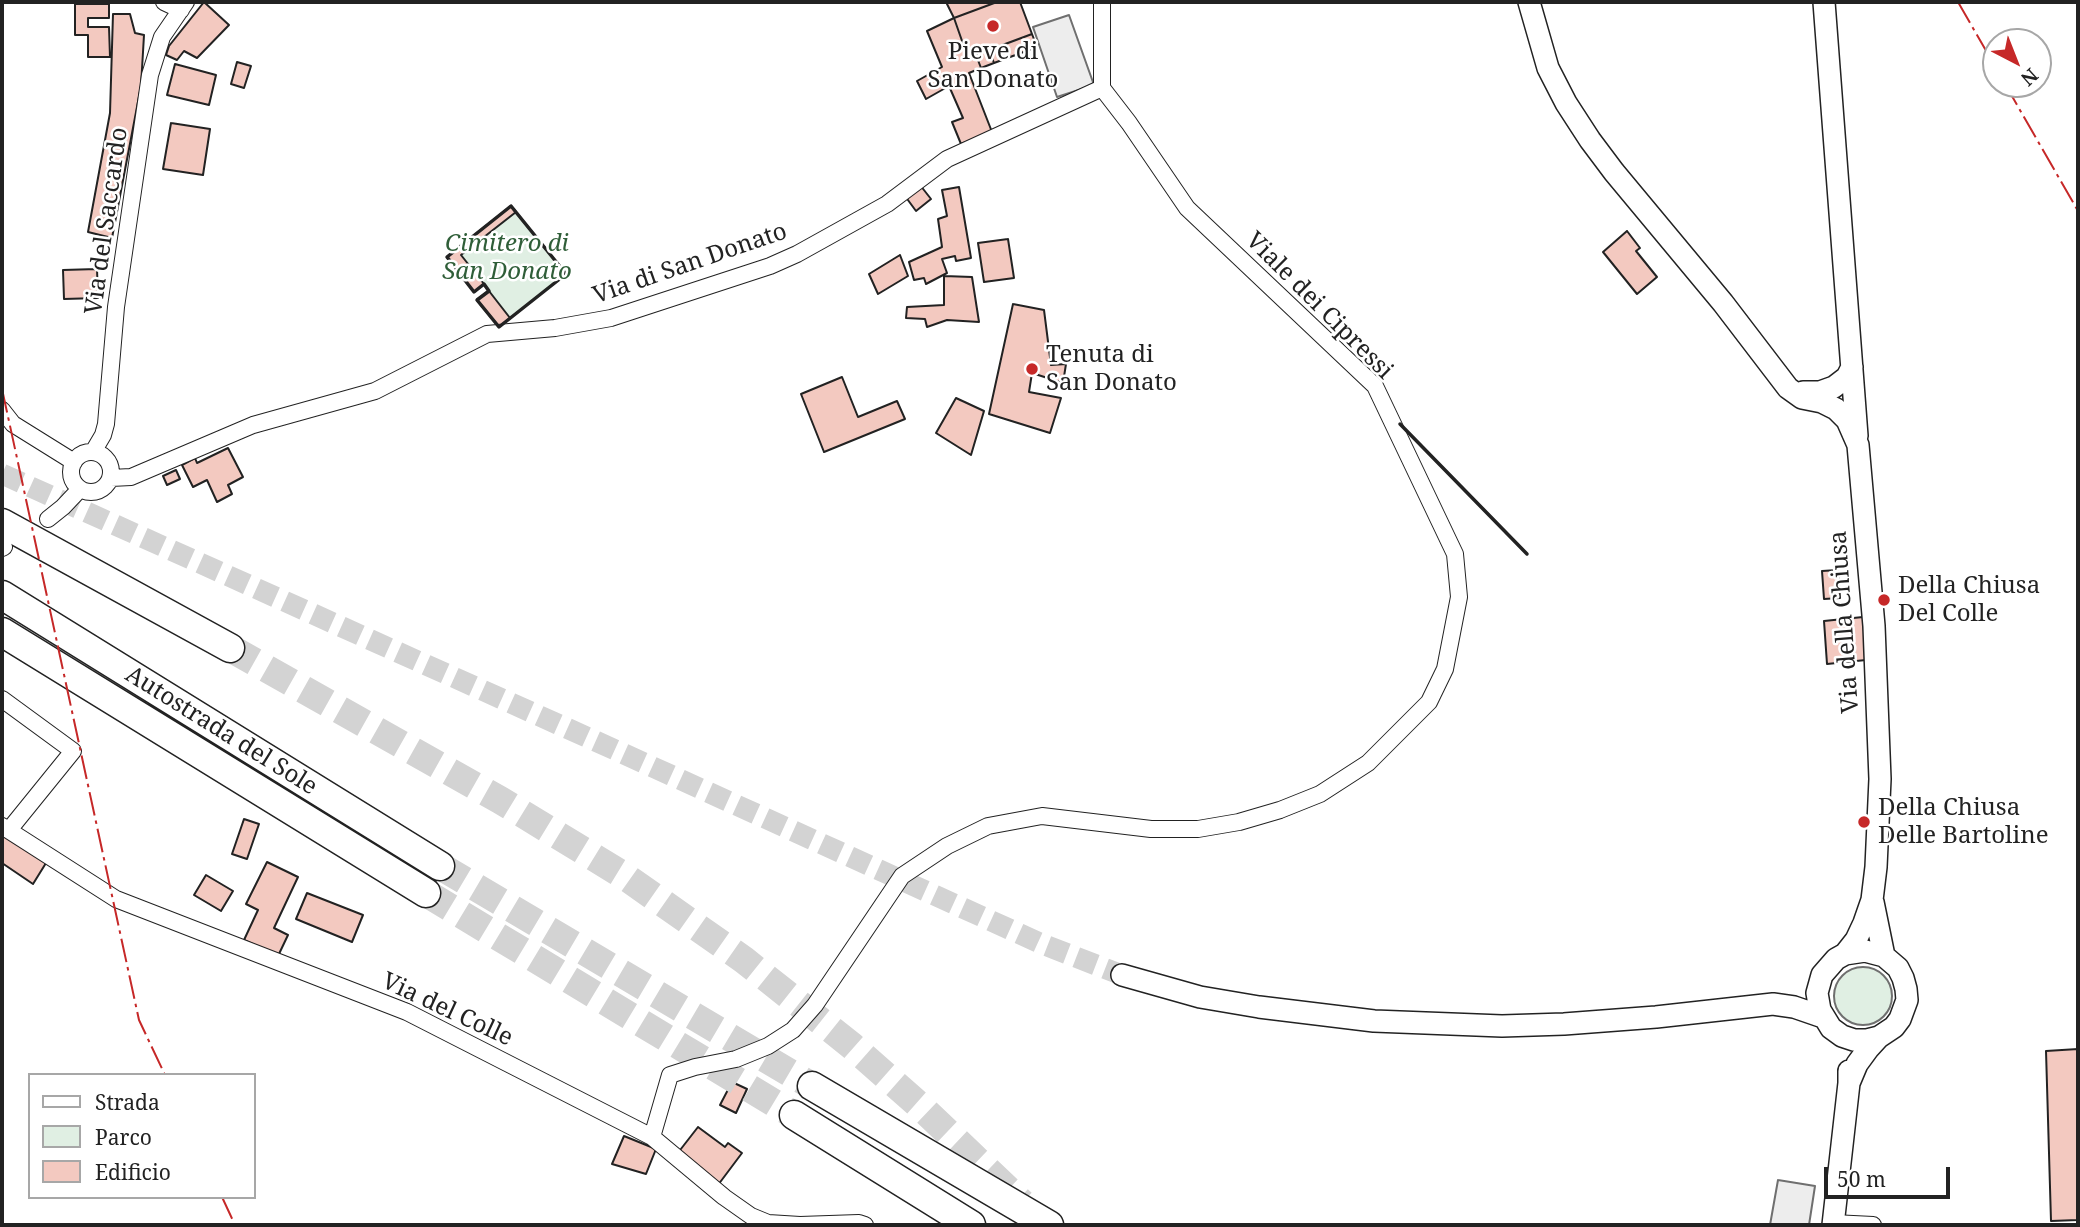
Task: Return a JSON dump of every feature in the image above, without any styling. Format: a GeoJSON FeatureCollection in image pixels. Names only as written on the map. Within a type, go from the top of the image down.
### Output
{"type":"FeatureCollection","features":[{"type":"Feature","properties":{"kind":"highway"},"geometry":{"type":"LineString","coordinates":[[2,539],[230,648]]}},
{"type":"Feature","properties":{"kind":"highway","name":"Autostrada del Sole"},"geometry":{"type":"LineString","coordinates":[[2,595],[440,866]]}},
{"type":"Feature","properties":{"kind":"highway","name":"Autostrada del Sole"},"geometry":{"type":"LineString","coordinates":[[2,632],[426,892]]}},
{"type":"Feature","properties":{"kind":"highway"},"geometry":{"type":"LineString","coordinates":[[811,1086],[1049,1225]]}},
{"type":"Feature","properties":{"kind":"highway"},"geometry":{"type":"LineString","coordinates":[[794,1115],[971,1225]]}},
{"type":"Feature","properties":{"kind":"main road","name":"Via della Chiusa"},"geometry":{"type":"LineString","coordinates":[[1529,2],[1548,68],[1566,103],[1614,172],[1723,303],[1783,382],[1794,394],[1836,409],[1847,420],[1858,445],[1874,626],[1880,779],[1872,900],[1860,931],[1845,954],[1799,992],[1773,1004]]}},
{"type":"Feature","properties":{"kind":"main road"},"geometry":{"type":"LineString","coordinates":[[1824,2],[1858,445]]}},
{"type":"Feature","properties":{"kind":"main road"},"geometry":{"type":"LineString","coordinates":[[1783,382],[1797,391],[1820,392],[1838,385],[1847,377],[1852,367]]}},
{"type":"Feature","properties":{"kind":"main road","name":"Via della Chiusa"},"geometry":{"type":"LineString","coordinates":[[1849,1083],[1857,1064],[1868,1049],[1900,1019],[1907,1000],[1903,978],[1898,968],[1884,956],[1872,900]]}},
{"type":"Feature","properties":{"kind":"main road"},"geometry":{"type":"LineString","coordinates":[[1845,954],[1865,951],[1884,956]]}},
{"type":"Feature","properties":{"kind":"main road"},"geometry":{"type":"LineString","coordinates":[[1122,975],[1200,997],[1374,1021],[1443,1025],[1564,1024],[1773,1004],[1790,1006],[1823,1017]]}},
{"type":"Feature","properties":{"kind":"main road"},"geometry":{"type":"LineString","coordinates":[[1822,975],[1817,993],[1818,1002],[1823,1017],[1831,1028],[1854,1040],[1880,1037]]}},
{"type":"Feature","properties":{"kind":"main road","name":"Via della Chiusa"},"geometry":{"type":"LineString","coordinates":[[1833,1224],[1849,1083],[1848,1059],[1842,1036]]}},
{"type":"Feature","properties":{"kind":"street"},"geometry":{"type":"LineString","coordinates":[[164,2],[183,6]]}},
{"type":"Feature","properties":{"kind":"street"},"geometry":{"type":"LineString","coordinates":[[1102,2],[1102,88]]}},
{"type":"Feature","properties":{"kind":"street","name":"Via del Saccardo"},"geometry":{"type":"LineString","coordinates":[[93,452],[106,424],[116,307],[150,75],[162,37],[183,6]]}},
{"type":"Feature","properties":{"kind":"street","name":"Via di San Donato"},"geometry":{"type":"LineString","coordinates":[[111,478],[131,477],[253,425],[375,391],[487,334],[555,328],[611,318],[770,266],[820,242],[887,204],[955,155],[1102,88]]}},
{"type":"Feature","properties":{"kind":"street","name":"Viale dei Cipressi"},"geometry":{"type":"LineString","coordinates":[[652,1137],[670,1075],[695,1066],[736,1059],[768,1046],[793,1030],[815,1005],[902,876],[947,846],[988,825],[1042,816],[1151,829],[1198,829],[1239,822],[1280,810],[1320,794],[1368,763],[1429,702],[1446,669],[1459,597],[1455,554],[1375,386],[1187,208],[1102,88]]}},
{"type":"Feature","properties":{"kind":"street"},"geometry":{"type":"LineString","coordinates":[[2,410],[13,424],[74,462]]}},
{"type":"Feature","properties":{"kind":"street"},"geometry":{"type":"LineString","coordinates":[[93,452],[108,460],[111,478],[100,490],[93,492],[75,485],[71,474],[74,462],[82,454],[93,452]]}},
{"type":"Feature","properties":{"kind":"street"},"geometry":{"type":"LineString","coordinates":[[48,519],[80,489]]}},
{"type":"Feature","properties":{"kind":"street"},"geometry":{"type":"LineString","coordinates":[[2,699],[73,751],[5,828]]}},
{"type":"Feature","properties":{"kind":"street","name":"Via del Colle"},"geometry":{"type":"LineString","coordinates":[[5,828],[116,899],[407,1012],[652,1137],[751,1216],[768,1223],[865,1225]]}},
{"type":"Feature","properties":{"kind":"street","name":"Via della Chiusa"},"geometry":{"type":"LineString","coordinates":[[1833,1224],[1873,1225]]}},
{"type":"Feature","properties":{"kind":"green space","name":"Cimitero di San Donato"},"geometry":{"type":"Polygon","coordinates":[[[511,206],[566,274],[499,327],[477,300],[488,291],[484,285],[474,292],[447,257],[511,206]]]}},
{"type":"Feature","properties":{"kind":"green space"},"geometry":{"type":"Polygon","coordinates":[[[1863,967],[1884,975],[1892,996],[1884,1017],[1863,1025],[1842,1017],[1834,996],[1842,975],[1863,967]]]}},
{"type":"Feature","properties":{"kind":"shaded area"},"geometry":{"type":"Polygon","coordinates":[[[1069,15],[1094,85],[1057,97],[1033,27],[1069,15]]]}},
{"type":"Feature","properties":{"kind":"shaded area"},"geometry":{"type":"Polygon","coordinates":[[[1778,1180],[1815,1186],[1809,1225],[1770,1225],[1778,1180]]]}},
{"type":"Feature","properties":{"kind":"building"},"geometry":{"type":"Polygon","coordinates":[[[204,2],[229,25],[197,58],[184,51],[177,60],[166,55],[169,46],[204,2]]]}},
{"type":"Feature","properties":{"kind":"building"},"geometry":{"type":"Polygon","coordinates":[[[946,2],[997,2],[954,18],[946,2]]]}},
{"type":"Feature","properties":{"kind":"building","name":"Pieve di San Donato"},"geometry":{"type":"Polygon","coordinates":[[[997,2],[1020,2],[1032,34],[968,58],[954,18],[997,2]]]}},
{"type":"Feature","properties":{"kind":"building"},"geometry":{"type":"Polygon","coordinates":[[[75,4],[109,4],[109,18],[88,18],[88,27],[109,27],[110,57],[88,57],[88,35],[75,35],[75,4]]]}},
{"type":"Feature","properties":{"kind":"building"},"geometry":{"type":"Polygon","coordinates":[[[113,14],[130,14],[135,33],[144,35],[141,86],[112,238],[88,232],[110,113],[113,14]]]}},
{"type":"Feature","properties":{"kind":"building"},"geometry":{"type":"Polygon","coordinates":[[[954,18],[968,58],[976,55],[981,68],[969,73],[992,132],[961,144],[952,122],[963,118],[949,86],[926,99],[917,81],[942,67],[927,31],[954,18]]]}},
{"type":"Feature","properties":{"kind":"building"},"geometry":{"type":"Polygon","coordinates":[[[1032,34],[1037,47],[994,63],[989,50],[1032,34]]]}},
{"type":"Feature","properties":{"kind":"building"},"geometry":{"type":"Polygon","coordinates":[[[989,50],[994,63],[981,68],[976,55],[989,50]]]}},
{"type":"Feature","properties":{"kind":"building"},"geometry":{"type":"Polygon","coordinates":[[[237,62],[251,66],[244,88],[231,84],[237,62]]]}},
{"type":"Feature","properties":{"kind":"building"},"geometry":{"type":"Polygon","coordinates":[[[175,64],[216,75],[209,105],[167,95],[175,64]]]}},
{"type":"Feature","properties":{"kind":"building"},"geometry":{"type":"Polygon","coordinates":[[[171,123],[210,129],[203,175],[163,169],[171,123]]]}},
{"type":"Feature","properties":{"kind":"building"},"geometry":{"type":"Polygon","coordinates":[[[920,185],[931,199],[916,211],[905,196],[920,185]]]}},
{"type":"Feature","properties":{"kind":"building"},"geometry":{"type":"Polygon","coordinates":[[[959,187],[971,258],[956,261],[955,256],[942,259],[947,273],[926,284],[924,278],[914,280],[909,262],[942,247],[938,219],[947,216],[942,190],[959,187]]]}},
{"type":"Feature","properties":{"kind":"building"},"geometry":{"type":"Polygon","coordinates":[[[511,206],[516,212],[461,255],[484,284],[474,292],[447,257],[511,206]]]}},
{"type":"Feature","properties":{"kind":"building"},"geometry":{"type":"Polygon","coordinates":[[[1627,231],[1640,248],[1636,251],[1657,277],[1637,294],[1603,252],[1627,231]]]}},
{"type":"Feature","properties":{"kind":"building"},"geometry":{"type":"Polygon","coordinates":[[[1008,239],[1014,278],[984,282],[978,243],[1008,239]]]}},
{"type":"Feature","properties":{"kind":"building"},"geometry":{"type":"Polygon","coordinates":[[[900,255],[908,276],[878,294],[869,274],[900,255]]]}},
{"type":"Feature","properties":{"kind":"building"},"geometry":{"type":"Polygon","coordinates":[[[97,269],[98,298],[64,299],[63,270],[97,269]]]}},
{"type":"Feature","properties":{"kind":"building"},"geometry":{"type":"Polygon","coordinates":[[[944,276],[972,277],[979,322],[947,320],[927,327],[925,319],[906,318],[907,307],[944,305],[944,276]]]}},
{"type":"Feature","properties":{"kind":"building"},"geometry":{"type":"Polygon","coordinates":[[[489,291],[510,318],[499,327],[477,300],[489,291]]]}},
{"type":"Feature","properties":{"kind":"building","name":"Tenuta di San Donato"},"geometry":{"type":"Polygon","coordinates":[[[1013,304],[1044,310],[1051,365],[1066,364],[1063,383],[1032,373],[1029,392],[1061,398],[1050,433],[989,414],[1013,304]]]}},
{"type":"Feature","properties":{"kind":"building"},"geometry":{"type":"Polygon","coordinates":[[[842,377],[858,417],[897,401],[905,419],[824,452],[801,394],[842,377]]]}},
{"type":"Feature","properties":{"kind":"building"},"geometry":{"type":"Polygon","coordinates":[[[956,398],[984,411],[971,455],[936,433],[956,398]]]}},
{"type":"Feature","properties":{"kind":"building"},"geometry":{"type":"Polygon","coordinates":[[[228,448],[243,477],[228,485],[232,494],[217,502],[207,480],[193,487],[182,465],[195,458],[197,463],[228,448]]]}},
{"type":"Feature","properties":{"kind":"building"},"geometry":{"type":"Polygon","coordinates":[[[176,470],[180,479],[167,485],[163,476],[176,470]]]}},
{"type":"Feature","properties":{"kind":"building"},"geometry":{"type":"Polygon","coordinates":[[[1838,570],[1840,598],[1824,599],[1822,571],[1838,570]]]}},
{"type":"Feature","properties":{"kind":"building"},"geometry":{"type":"Polygon","coordinates":[[[1863,617],[1866,660],[1827,664],[1824,621],[1863,617]]]}},
{"type":"Feature","properties":{"kind":"building"},"geometry":{"type":"Polygon","coordinates":[[[244,819],[259,824],[247,859],[232,854],[244,819]]]}},
{"type":"Feature","properties":{"kind":"building"},"geometry":{"type":"Polygon","coordinates":[[[2,834],[46,863],[33,884],[2,863],[2,834]]]}},
{"type":"Feature","properties":{"kind":"building"},"geometry":{"type":"Polygon","coordinates":[[[267,862],[298,877],[274,928],[288,935],[278,956],[244,940],[258,910],[246,904],[267,862]]]}},
{"type":"Feature","properties":{"kind":"building"},"geometry":{"type":"Polygon","coordinates":[[[206,875],[233,891],[221,911],[194,895],[206,875]]]}},
{"type":"Feature","properties":{"kind":"building"},"geometry":{"type":"Polygon","coordinates":[[[307,893],[363,915],[352,942],[296,919],[307,893]]]}},
{"type":"Feature","properties":{"kind":"building"},"geometry":{"type":"Polygon","coordinates":[[[2078,1049],[2078,1220],[2051,1221],[2046,1051],[2078,1049]]]}},
{"type":"Feature","properties":{"kind":"building"},"geometry":{"type":"Polygon","coordinates":[[[732,1082],[747,1089],[736,1113],[720,1105],[732,1082]]]}},
{"type":"Feature","properties":{"kind":"building"},"geometry":{"type":"Polygon","coordinates":[[[698,1127],[725,1147],[728,1143],[742,1153],[718,1185],[677,1154],[698,1127]]]}},
{"type":"Feature","properties":{"kind":"building"},"geometry":{"type":"Polygon","coordinates":[[[624,1136],[656,1149],[646,1174],[612,1164],[624,1136]]]}},
{"type":"Feature","properties":{"kind":"tunnel"},"geometry":{"type":"LineString","coordinates":[[2,474],[1042,944],[1122,975]]}},
{"type":"Feature","properties":{"kind":"tunnel"},"geometry":{"type":"LineString","coordinates":[[230,648],[500,800],[623,875],[744,960],[852,1046],[1022,1203]]}},
{"type":"Feature","properties":{"kind":"tunnel"},"geometry":{"type":"LineString","coordinates":[[440,866],[812,1086]]}},
{"type":"Feature","properties":{"kind":"tunnel"},"geometry":{"type":"LineString","coordinates":[[426,893],[794,1115]]}},
{"type":"Feature","properties":{"kind":"wall"},"geometry":{"type":"LineString","coordinates":[[511,206],[566,274],[499,327],[477,300],[489,291],[484,284],[474,292],[447,257],[511,206]]}},
{"type":"Feature","properties":{"kind":"wall"},"geometry":{"type":"LineString","coordinates":[[1400,424],[1527,554]]}},
{"type":"Feature","properties":{"kind":"power"},"geometry":{"type":"LineString","coordinates":[[1958,2],[1982,44]]}},
{"type":"Feature","properties":{"kind":"power"},"geometry":{"type":"LineString","coordinates":[[2013,98],[2078,211]]}},
{"type":"Feature","properties":{"kind":"power"},"geometry":{"type":"LineString","coordinates":[[2,389],[139,1020],[164,1073]]}},
{"type":"Feature","properties":{"kind":"power"},"geometry":{"type":"LineString","coordinates":[[223,1199],[235,1225]]}},
{"type":"Feature","properties":{"kind":"place","name":"Pieve di San Donato"},"geometry":{"type":"Point","coordinates":[993,26]}},
{"type":"Feature","properties":{"kind":"place","name":"Tenuta di San Donato"},"geometry":{"type":"Point","coordinates":[1032,369]}},
{"type":"Feature","properties":{"kind":"place","name":"Della Chiusa Del Colle"},"geometry":{"type":"Point","coordinates":[1884,600]}},
{"type":"Feature","properties":{"kind":"place","name":"Della Chiusa Delle Bartoline"},"geometry":{"type":"Point","coordinates":[1864,822]}}]}
